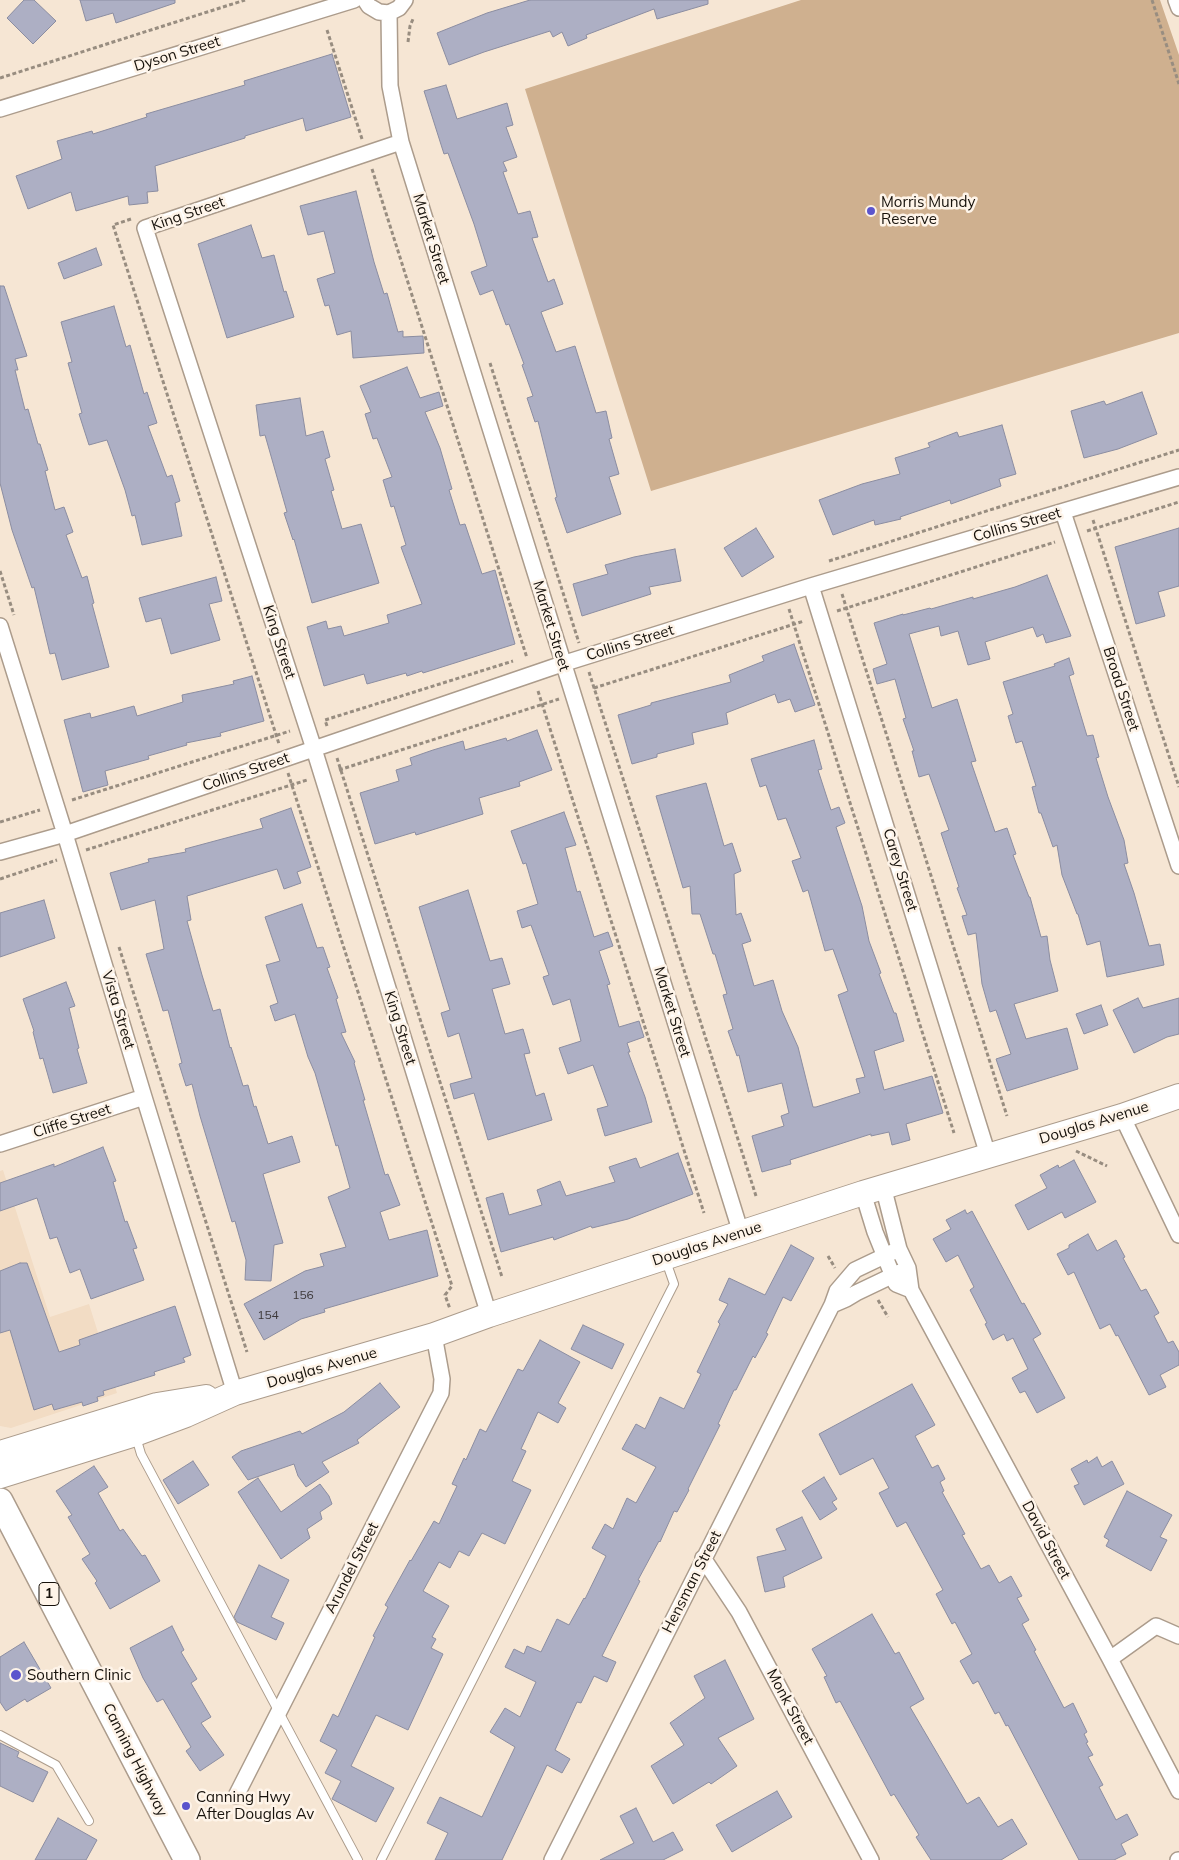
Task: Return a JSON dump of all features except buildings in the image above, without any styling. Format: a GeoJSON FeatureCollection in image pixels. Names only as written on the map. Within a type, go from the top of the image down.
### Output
{"type":"FeatureCollection","features":[{"type":"Feature","properties":{"kind":"highway","name":"Canning Highway"},"geometry":{"type":"LineString","coordinates":[[0,1501],[187,1860]]}},
{"type":"Feature","properties":{"kind":"main road","name":"Douglas Avenue"},"geometry":{"type":"LineString","coordinates":[[0,1453],[157,1405],[235,1393],[434,1335],[873,1189],[1122,1116],[1179,1096]]}},
{"type":"Feature","properties":{"kind":"main road","name":"Douglas Avenue"},"geometry":{"type":"LineString","coordinates":[[0,1476],[135,1434],[186,1415],[235,1393]]}},
{"type":"Feature","properties":{"kind":"street","name":"Dyson Street"},"geometry":{"type":"LineString","coordinates":[[0,109],[354,0]]}},
{"type":"Feature","properties":{"kind":"street"},"geometry":{"type":"LineString","coordinates":[[365,0],[369,6],[378,12],[389,13],[399,8],[405,0]]}},
{"type":"Feature","properties":{"kind":"street"},"geometry":{"type":"LineString","coordinates":[[1176,0],[1179,8]]}},
{"type":"Feature","properties":{"kind":"street","name":"Market Street"},"geometry":{"type":"LineString","coordinates":[[389,13],[390,86],[401,142],[562,664],[741,1233]]}},
{"type":"Feature","properties":{"kind":"street","name":"King Street"},"geometry":{"type":"LineString","coordinates":[[401,142],[145,228],[314,749],[490,1315]]}},
{"type":"Feature","properties":{"kind":"street","name":"Collins Street"},"geometry":{"type":"LineString","coordinates":[[0,852],[65,834],[562,664],[837,578],[1179,477]]}},
{"type":"Feature","properties":{"kind":"street","name":"Broad Street"},"geometry":{"type":"LineString","coordinates":[[1063,512],[1179,866]]}},
{"type":"Feature","properties":{"kind":"street","name":"Carey Street"},"geometry":{"type":"LineString","coordinates":[[811,586],[988,1155]]}},
{"type":"Feature","properties":{"kind":"street","name":"Vista Street"},"geometry":{"type":"LineString","coordinates":[[0,626],[235,1393]]}},
{"type":"Feature","properties":{"kind":"street","name":"Cliffe Street"},"geometry":{"type":"LineString","coordinates":[[0,1144],[144,1097]]}},
{"type":"Feature","properties":{"kind":"street"},"geometry":{"type":"LineString","coordinates":[[1122,1116],[1179,1235]]}},
{"type":"Feature","properties":{"kind":"street","name":"David Street"},"geometry":{"type":"LineString","coordinates":[[873,1189],[908,1268],[911,1290],[1179,1791]]}},
{"type":"Feature","properties":{"kind":"street","name":"David Street"},"geometry":{"type":"LineString","coordinates":[[873,1189],[871,1221],[896,1284],[911,1290]]}},
{"type":"Feature","properties":{"kind":"street","name":"Hensman Street"},"geometry":{"type":"LineString","coordinates":[[552,1860],[832,1305],[837,1291],[845,1279],[855,1270],[899,1249]]}},
{"type":"Feature","properties":{"kind":"street"},"geometry":{"type":"LineString","coordinates":[[832,1305],[908,1268]]}},
{"type":"Feature","properties":{"kind":"street","name":"Arundel Street"},"geometry":{"type":"LineString","coordinates":[[236,1796],[441,1393],[442,1379],[434,1335]]}},
{"type":"Feature","properties":{"kind":"street","name":"Monk Street"},"geometry":{"type":"LineString","coordinates":[[704,1558],[739,1612],[871,1860]]}},
{"type":"Feature","properties":{"kind":"street"},"geometry":{"type":"LineString","coordinates":[[1110,1659],[1156,1626],[1179,1636]]}},
{"type":"Feature","properties":{"kind":"lane"},"geometry":{"type":"LineString","coordinates":[[381,1860],[674,1284],[665,1258]]}},
{"type":"Feature","properties":{"kind":"lane"},"geometry":{"type":"LineString","coordinates":[[135,1434],[141,1454],[358,1860]]}},
{"type":"Feature","properties":{"kind":"lane"},"geometry":{"type":"LineString","coordinates":[[0,1735],[56,1765],[88,1821]]}},
{"type":"Feature","properties":{"kind":"path"},"geometry":{"type":"LineString","coordinates":[[0,78],[245,0]]}},
{"type":"Feature","properties":{"kind":"path"},"geometry":{"type":"LineString","coordinates":[[1152,0],[1179,84]]}},
{"type":"Feature","properties":{"kind":"path"},"geometry":{"type":"LineString","coordinates":[[407,50],[410,26],[414,18]]}},
{"type":"Feature","properties":{"kind":"path"},"geometry":{"type":"LineString","coordinates":[[327,30],[704,1213]]}},
{"type":"Feature","properties":{"kind":"path"},"geometry":{"type":"LineString","coordinates":[[488,358],[756,1196]]}},
{"type":"Feature","properties":{"kind":"path"},"geometry":{"type":"LineString","coordinates":[[823,563],[1179,450]]}},
{"type":"Feature","properties":{"kind":"path"},"geometry":{"type":"LineString","coordinates":[[1080,481],[1179,786]]}},
{"type":"Feature","properties":{"kind":"path"},"geometry":{"type":"LineString","coordinates":[[831,560],[1007,1116]]}},
{"type":"Feature","properties":{"kind":"path"},"geometry":{"type":"LineString","coordinates":[[0,570],[14,616]]}},
{"type":"Feature","properties":{"kind":"path"},"geometry":{"type":"LineString","coordinates":[[785,594],[954,1133]]}},
{"type":"Feature","properties":{"kind":"path"},"geometry":{"type":"LineString","coordinates":[[0,822],[56,806],[578,640]]}},
{"type":"Feature","properties":{"kind":"path"},"geometry":{"type":"LineString","coordinates":[[325,720],[502,1277]]}},
{"type":"Feature","properties":{"kind":"path"},"geometry":{"type":"LineString","coordinates":[[70,791],[72,800]]}},
{"type":"Feature","properties":{"kind":"path"},"geometry":{"type":"LineString","coordinates":[[81,828],[91,859]]}},
{"type":"Feature","properties":{"kind":"path"},"geometry":{"type":"LineString","coordinates":[[118,944],[246,1352]]}},
{"type":"Feature","properties":{"kind":"path"},"geometry":{"type":"LineString","coordinates":[[1074,1150],[1107,1166]]}},
{"type":"Feature","properties":{"kind":"shaded area","name":"Morris Mundy Reserve"},"geometry":{"type":"Polygon","coordinates":[[[801,0],[1160,0],[1179,55],[1179,333],[651,491],[525,89],[801,0]]]}},
{"type":"Feature","properties":{"kind":"shaded area"},"geometry":{"type":"Polygon","coordinates":[[[3,1170],[50,1317],[89,1304],[117,1393],[11,1428],[0,1426],[0,1171],[3,1170]]]}},
{"type":"Feature","properties":{"kind":"place","name":"Morris Mundy Reserve"},"geometry":{"type":"Point","coordinates":[871,211]}},
{"type":"Feature","properties":{"kind":"place","name":"Southern Clinic"},"geometry":{"type":"Point","coordinates":[16,1675]}},
{"type":"Feature","properties":{"kind":"place","name":"Canning Hwy After Douglas Av"},"geometry":{"type":"Point","coordinates":[186,1806]}}]}
